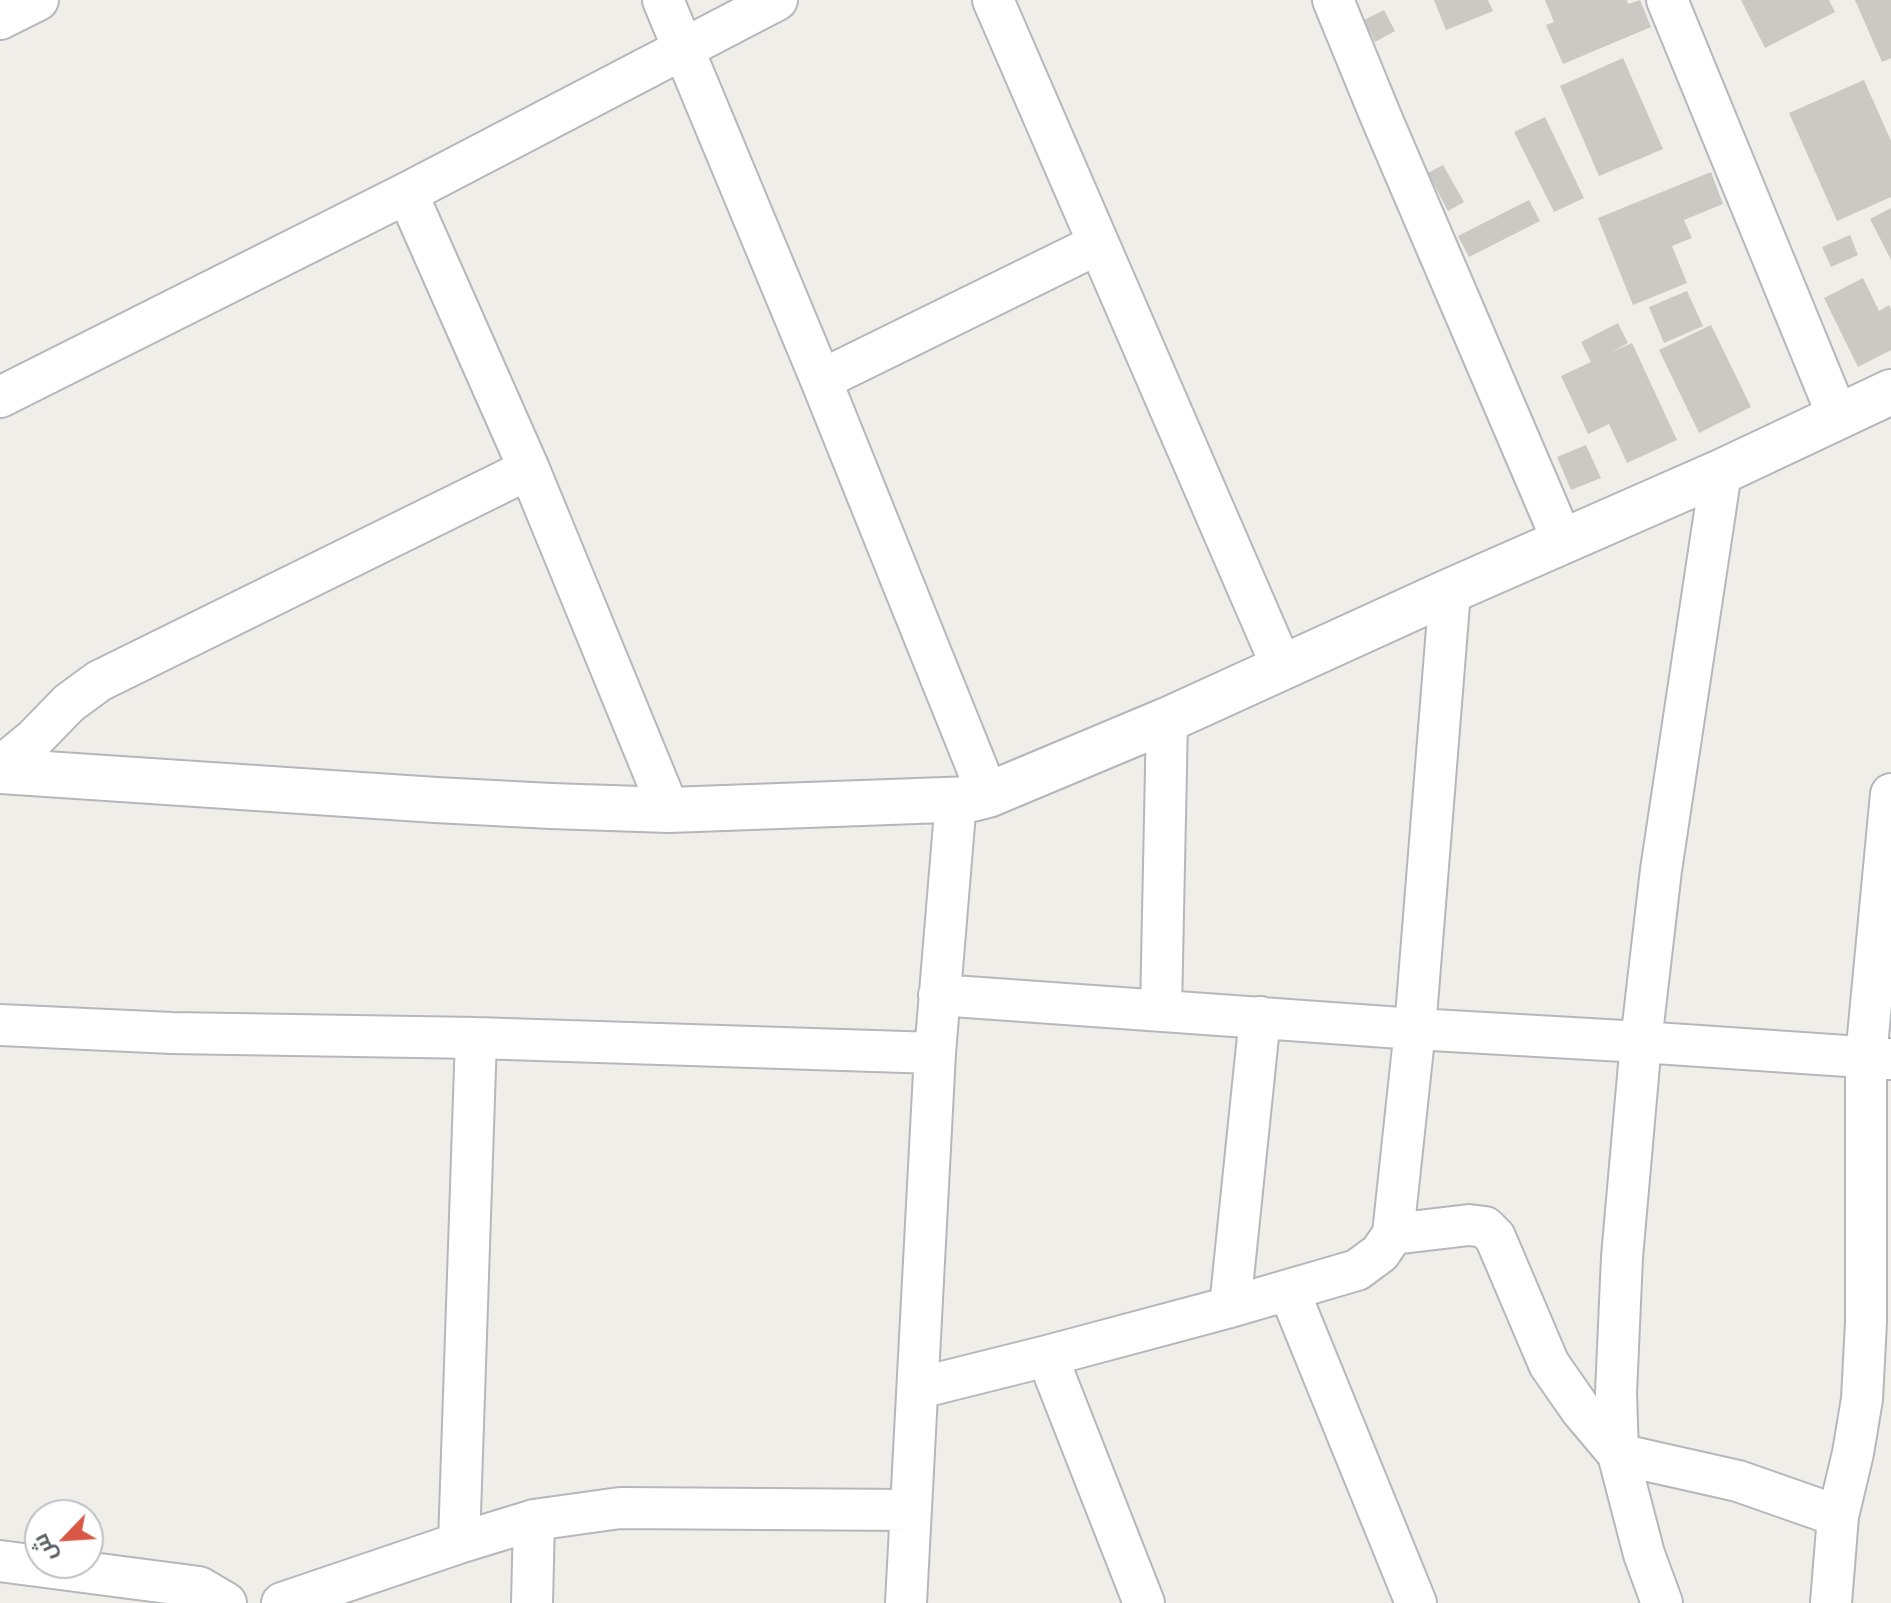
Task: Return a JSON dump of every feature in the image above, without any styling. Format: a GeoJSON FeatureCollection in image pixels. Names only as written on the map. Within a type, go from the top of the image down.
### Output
{"type":"FeatureCollection","features":[{"type":"Feature","properties":{"kind":"main road"},"geometry":{"type":"LineString","coordinates":[[0,769],[436,800],[669,810],[972,798],[1167,720],[1721,472],[1891,392]]}},
{"type":"Feature","properties":{"kind":"street"},"geometry":{"type":"LineString","coordinates":[[0,19],[38,0]]}},
{"type":"Feature","properties":{"kind":"street"},"geometry":{"type":"LineString","coordinates":[[663,0],[821,380],[972,798],[939,995],[906,1603]]}},
{"type":"Feature","properties":{"kind":"street"},"geometry":{"type":"LineString","coordinates":[[0,397],[407,193],[777,0]]}},
{"type":"Feature","properties":{"kind":"street"},"geometry":{"type":"LineString","coordinates":[[993,0],[1282,667]]}},
{"type":"Feature","properties":{"kind":"street"},"geometry":{"type":"LineString","coordinates":[[1333,0],[1563,542]]}},
{"type":"Feature","properties":{"kind":"street"},"geometry":{"type":"LineString","coordinates":[[1667,0],[1838,417]]}},
{"type":"Feature","properties":{"kind":"street"},"geometry":{"type":"LineString","coordinates":[[407,193],[529,469],[669,810]]}},
{"type":"Feature","properties":{"kind":"street"},"geometry":{"type":"LineString","coordinates":[[821,380],[1098,244]]}},
{"type":"Feature","properties":{"kind":"street"},"geometry":{"type":"LineString","coordinates":[[0,769],[69,703],[99,681],[529,469]]}},
{"type":"Feature","properties":{"kind":"street"},"geometry":{"type":"LineString","coordinates":[[1662,1603],[1644,1554],[1618,1454],[1616,1393],[1622,1257],[1641,1042],[1661,870],[1721,472]]}},
{"type":"Feature","properties":{"kind":"street"},"geometry":{"type":"LineString","coordinates":[[919,1388],[1230,1307],[1357,1270],[1380,1253],[1393,1234],[1415,1029],[1450,591]]}},
{"type":"Feature","properties":{"kind":"street"},"geometry":{"type":"LineString","coordinates":[[1161,1010],[1167,720]]}},
{"type":"Feature","properties":{"kind":"street"},"geometry":{"type":"LineString","coordinates":[[1831,1603],[1838,1516],[1862,1399],[1891,794]]}},
{"type":"Feature","properties":{"kind":"street"},"geometry":{"type":"LineString","coordinates":[[939,995],[1878,1058]]}},
{"type":"Feature","properties":{"kind":"street"},"geometry":{"type":"LineString","coordinates":[[1230,1307],[1260,1017]]}},
{"type":"Feature","properties":{"kind":"street"},"geometry":{"type":"LineString","coordinates":[[0,1025],[172,1033],[476,1038],[935,1053]]}},
{"type":"Feature","properties":{"kind":"street"},"geometry":{"type":"LineString","coordinates":[[459,1543],[476,1038]]}},
{"type":"Feature","properties":{"kind":"street"},"geometry":{"type":"LineString","coordinates":[[1393,1234],[1469,1225],[1485,1227],[1495,1237],[1549,1364],[1581,1410],[1618,1454],[1738,1481],[1838,1516]]}},
{"type":"Feature","properties":{"kind":"street"},"geometry":{"type":"LineString","coordinates":[[1289,1291],[1416,1603]]}},
{"type":"Feature","properties":{"kind":"street"},"geometry":{"type":"LineString","coordinates":[[1047,1356],[1144,1603]]}},
{"type":"Feature","properties":{"kind":"street"},"geometry":{"type":"LineString","coordinates":[[282,1603],[534,1520],[620,1508],[911,1510]]}},
{"type":"Feature","properties":{"kind":"street"},"geometry":{"type":"LineString","coordinates":[[532,1603],[534,1520]]}},
{"type":"Feature","properties":{"kind":"street"},"geometry":{"type":"LineString","coordinates":[[0,1561],[199,1587],[226,1603]]}},
{"type":"Feature","properties":{"kind":"building"},"geometry":{"type":"Polygon","coordinates":[[[1434,0],[1488,0],[1493,11],[1446,30],[1434,0]]]}},
{"type":"Feature","properties":{"kind":"building"},"geometry":{"type":"Polygon","coordinates":[[[1545,0],[1627,0],[1628,4],[1640,0],[1651,27],[1563,64],[1546,25],[1554,22],[1545,0]]]}},
{"type":"Feature","properties":{"kind":"building"},"geometry":{"type":"Polygon","coordinates":[[[1741,0],[1829,0],[1835,12],[1765,48],[1741,0]]]}},
{"type":"Feature","properties":{"kind":"building"},"geometry":{"type":"Polygon","coordinates":[[[1855,0],[1891,0],[1891,58],[1882,62],[1855,0]]]}},
{"type":"Feature","properties":{"kind":"building"},"geometry":{"type":"Polygon","coordinates":[[[1384,10],[1395,31],[1375,42],[1364,20],[1384,10]]]}},
{"type":"Feature","properties":{"kind":"building"},"geometry":{"type":"Polygon","coordinates":[[[1623,58],[1663,149],[1599,176],[1560,86],[1623,58]]]}},
{"type":"Feature","properties":{"kind":"building"},"geometry":{"type":"Polygon","coordinates":[[[1864,80],[1891,141],[1891,197],[1837,221],[1789,113],[1864,80]]]}},
{"type":"Feature","properties":{"kind":"building"},"geometry":{"type":"Polygon","coordinates":[[[1545,117],[1584,198],[1554,212],[1514,132],[1545,117]]]}},
{"type":"Feature","properties":{"kind":"building"},"geometry":{"type":"Polygon","coordinates":[[[1443,165],[1464,202],[1448,211],[1428,173],[1443,165]]]}},
{"type":"Feature","properties":{"kind":"building"},"geometry":{"type":"Polygon","coordinates":[[[1711,172],[1723,204],[1684,220],[1692,238],[1672,246],[1687,283],[1633,305],[1598,218],[1711,172]]]}},
{"type":"Feature","properties":{"kind":"building"},"geometry":{"type":"Polygon","coordinates":[[[1529,200],[1540,221],[1469,257],[1458,236],[1529,200]]]}},
{"type":"Feature","properties":{"kind":"building"},"geometry":{"type":"Polygon","coordinates":[[[1891,208],[1891,260],[1870,219],[1891,208]]]}},
{"type":"Feature","properties":{"kind":"building"},"geometry":{"type":"Polygon","coordinates":[[[1850,235],[1858,255],[1831,267],[1822,247],[1850,235]]]}},
{"type":"Feature","properties":{"kind":"building"},"geometry":{"type":"Polygon","coordinates":[[[1863,278],[1879,311],[1889,305],[1891,309],[1891,350],[1858,367],[1824,298],[1863,278]]]}},
{"type":"Feature","properties":{"kind":"building"},"geometry":{"type":"Polygon","coordinates":[[[1687,291],[1703,326],[1664,343],[1649,307],[1687,291]]]}},
{"type":"Feature","properties":{"kind":"building"},"geometry":{"type":"Polygon","coordinates":[[[1618,323],[1628,343],[1610,353],[1632,343],[1677,440],[1627,463],[1609,424],[1588,434],[1561,376],[1591,362],[1581,342],[1618,323]]]}},
{"type":"Feature","properties":{"kind":"building"},"geometry":{"type":"Polygon","coordinates":[[[1711,325],[1751,407],[1699,433],[1659,350],[1711,325]]]}},
{"type":"Feature","properties":{"kind":"building"},"geometry":{"type":"Polygon","coordinates":[[[1586,445],[1601,478],[1571,490],[1557,457],[1586,445]]]}}]}
